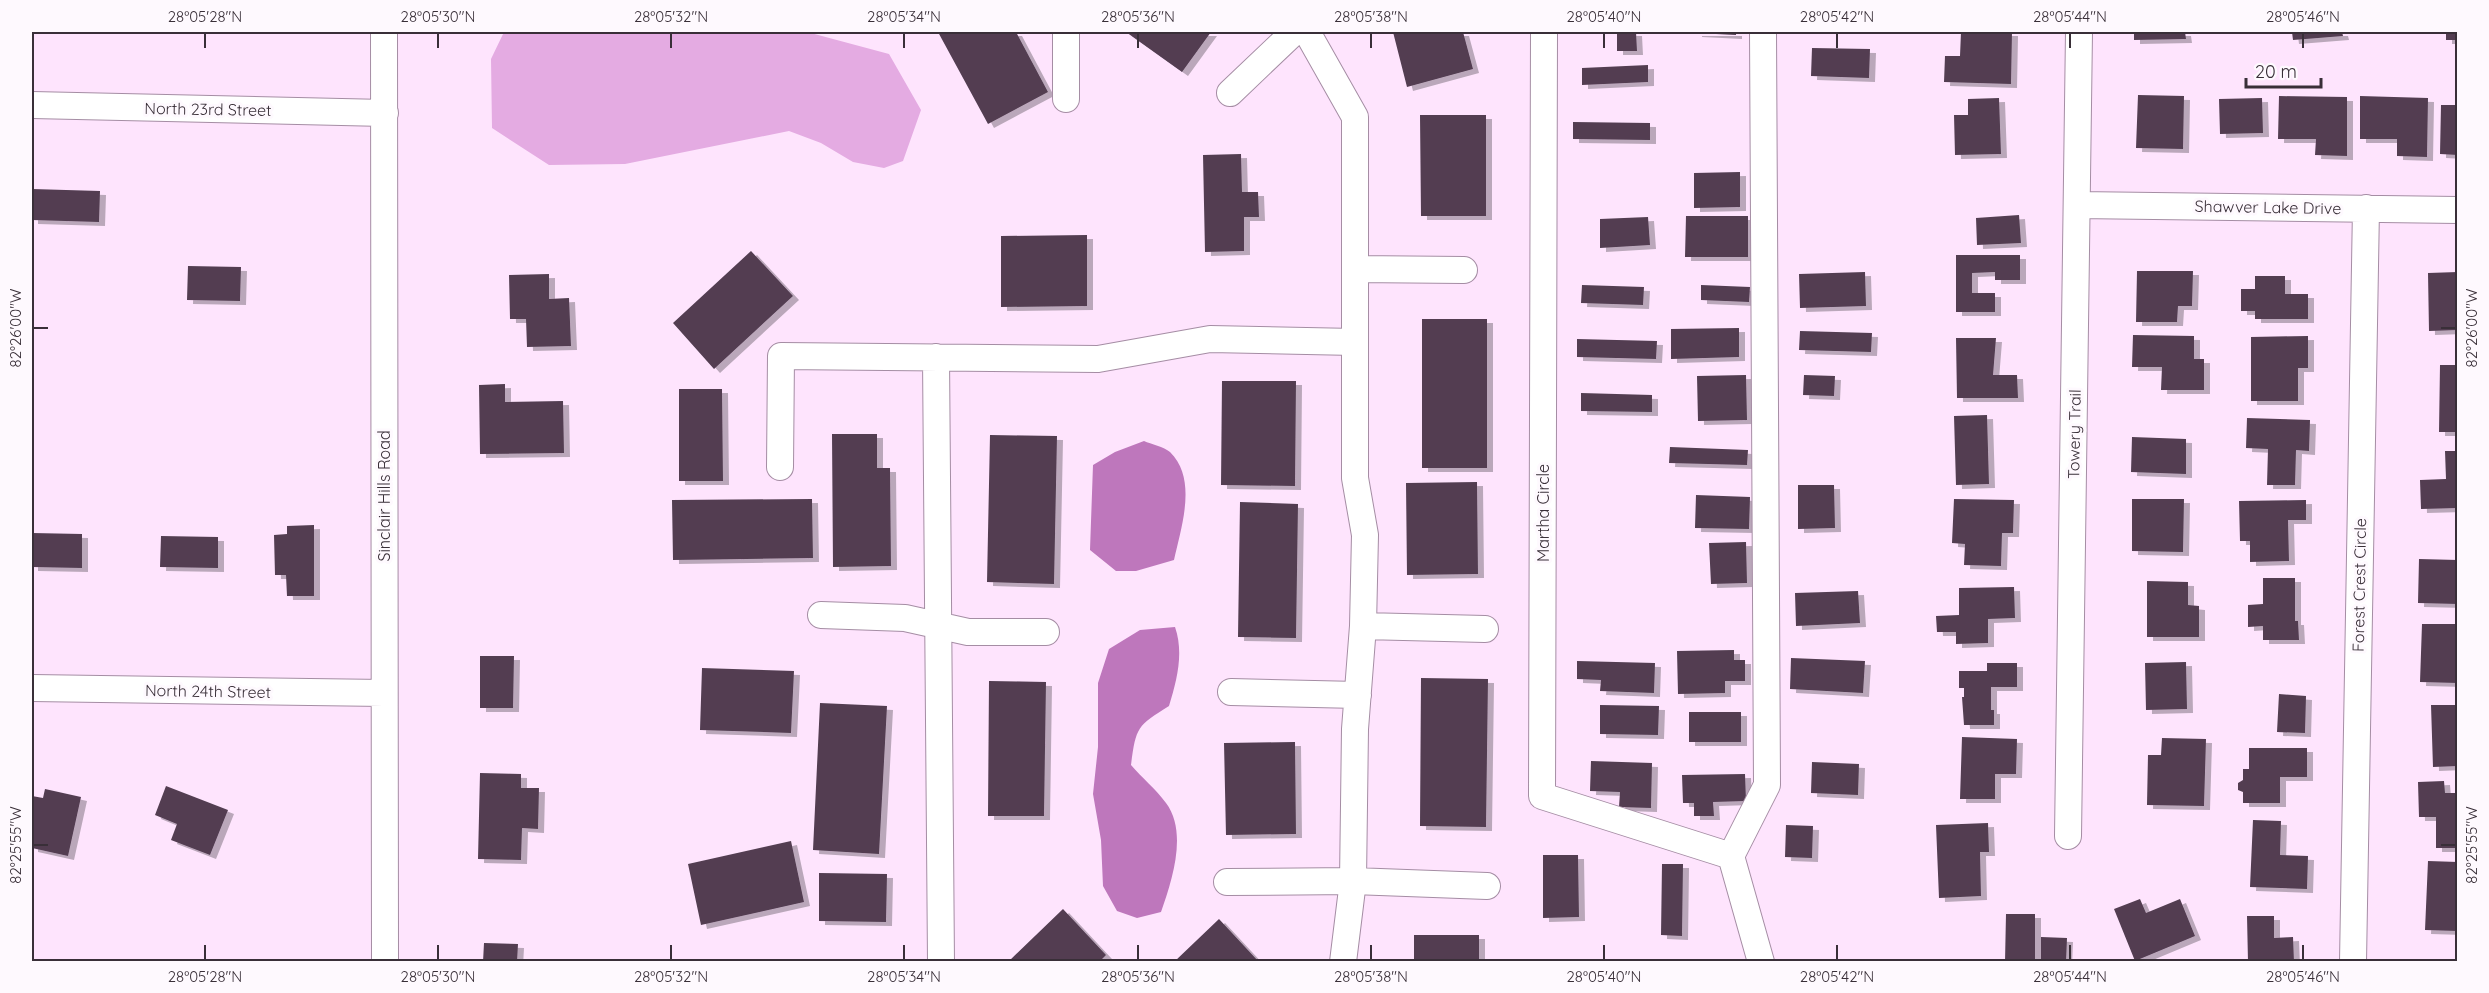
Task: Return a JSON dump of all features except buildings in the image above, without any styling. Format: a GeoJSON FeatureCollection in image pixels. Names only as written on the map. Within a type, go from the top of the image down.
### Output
{"type":"FeatureCollection","features":[{"type":"Feature","properties":{"kind":"street","name":"Sinclair Hills Road"},"geometry":{"type":"LineString","coordinates":[[384,32],[385,962]]}},
{"type":"Feature","properties":{"kind":"street"},"geometry":{"type":"LineString","coordinates":[[1066,32],[1066,99]]}},
{"type":"Feature","properties":{"kind":"street"},"geometry":{"type":"LineString","coordinates":[[1230,93],[1294,32]]}},
{"type":"Feature","properties":{"kind":"street"},"geometry":{"type":"LineString","coordinates":[[1307,32],[1355,117],[1355,478],[1365,535],[1364,626],[1355,729],[1353,881],[1343,962]]}},
{"type":"Feature","properties":{"kind":"street","name":"Martha Circle"},"geometry":{"type":"LineString","coordinates":[[1544,32],[1542,796],[1731,856]]}},
{"type":"Feature","properties":{"kind":"street"},"geometry":{"type":"LineString","coordinates":[[1761,962],[1731,856],[1767,785],[1763,32]]}},
{"type":"Feature","properties":{"kind":"street","name":"Towery Trail"},"geometry":{"type":"LineString","coordinates":[[2068,836],[2079,32]]}},
{"type":"Feature","properties":{"kind":"street","name":"North 23rd Street"},"geometry":{"type":"LineString","coordinates":[[32,105],[385,113]]}},
{"type":"Feature","properties":{"kind":"street","name":"Shawver Lake Drive"},"geometry":{"type":"LineString","coordinates":[[2078,205],[2457,210]]}},
{"type":"Feature","properties":{"kind":"street","name":"Forest Crest Circle"},"geometry":{"type":"LineString","coordinates":[[2353,962],[2366,208]]}},
{"type":"Feature","properties":{"kind":"street"},"geometry":{"type":"LineString","coordinates":[[1355,269],[1464,270]]}},
{"type":"Feature","properties":{"kind":"street"},"geometry":{"type":"LineString","coordinates":[[780,467],[781,356],[1098,358],[1210,339],[1355,342]]}},
{"type":"Feature","properties":{"kind":"street"},"geometry":{"type":"LineString","coordinates":[[936,357],[940,962]]}},
{"type":"Feature","properties":{"kind":"street"},"geometry":{"type":"LineString","coordinates":[[821,615],[905,618],[968,632],[1046,632]]}},
{"type":"Feature","properties":{"kind":"street"},"geometry":{"type":"LineString","coordinates":[[1364,626],[1485,629]]}},
{"type":"Feature","properties":{"kind":"street","name":"North 24th Street"},"geometry":{"type":"LineString","coordinates":[[32,688],[384,693]]}},
{"type":"Feature","properties":{"kind":"street"},"geometry":{"type":"LineString","coordinates":[[1231,692],[1358,695]]}},
{"type":"Feature","properties":{"kind":"street"},"geometry":{"type":"LineString","coordinates":[[1227,882],[1353,881],[1487,886]]}},
{"type":"Feature","properties":{"kind":"shaded area"},"geometry":{"type":"Polygon","coordinates":[[[504,32],[807,32],[889,54],[921,110],[903,161],[884,168],[853,162],[821,143],[789,131],[625,164],[549,165],[492,128],[491,59],[504,32]]]}},
{"type":"Feature","properties":{"kind":"shaded area"},"geometry":{"type":"Polygon","coordinates":[[[1144,441],[1167,450],[1178,463],[1185,490],[1180,533],[1174,560],[1136,571],[1116,571],[1090,550],[1093,465],[1115,452],[1144,441]]]}},
{"type":"Feature","properties":{"kind":"shaded area"},"geometry":{"type":"Polygon","coordinates":[[[1175,627],[1179,657],[1177,676],[1169,706],[1150,718],[1140,729],[1131,765],[1162,798],[1173,815],[1177,842],[1176,857],[1170,886],[1161,912],[1137,918],[1117,911],[1103,886],[1101,840],[1093,794],[1098,747],[1098,683],[1109,649],[1140,630],[1175,627]]]}}]}
